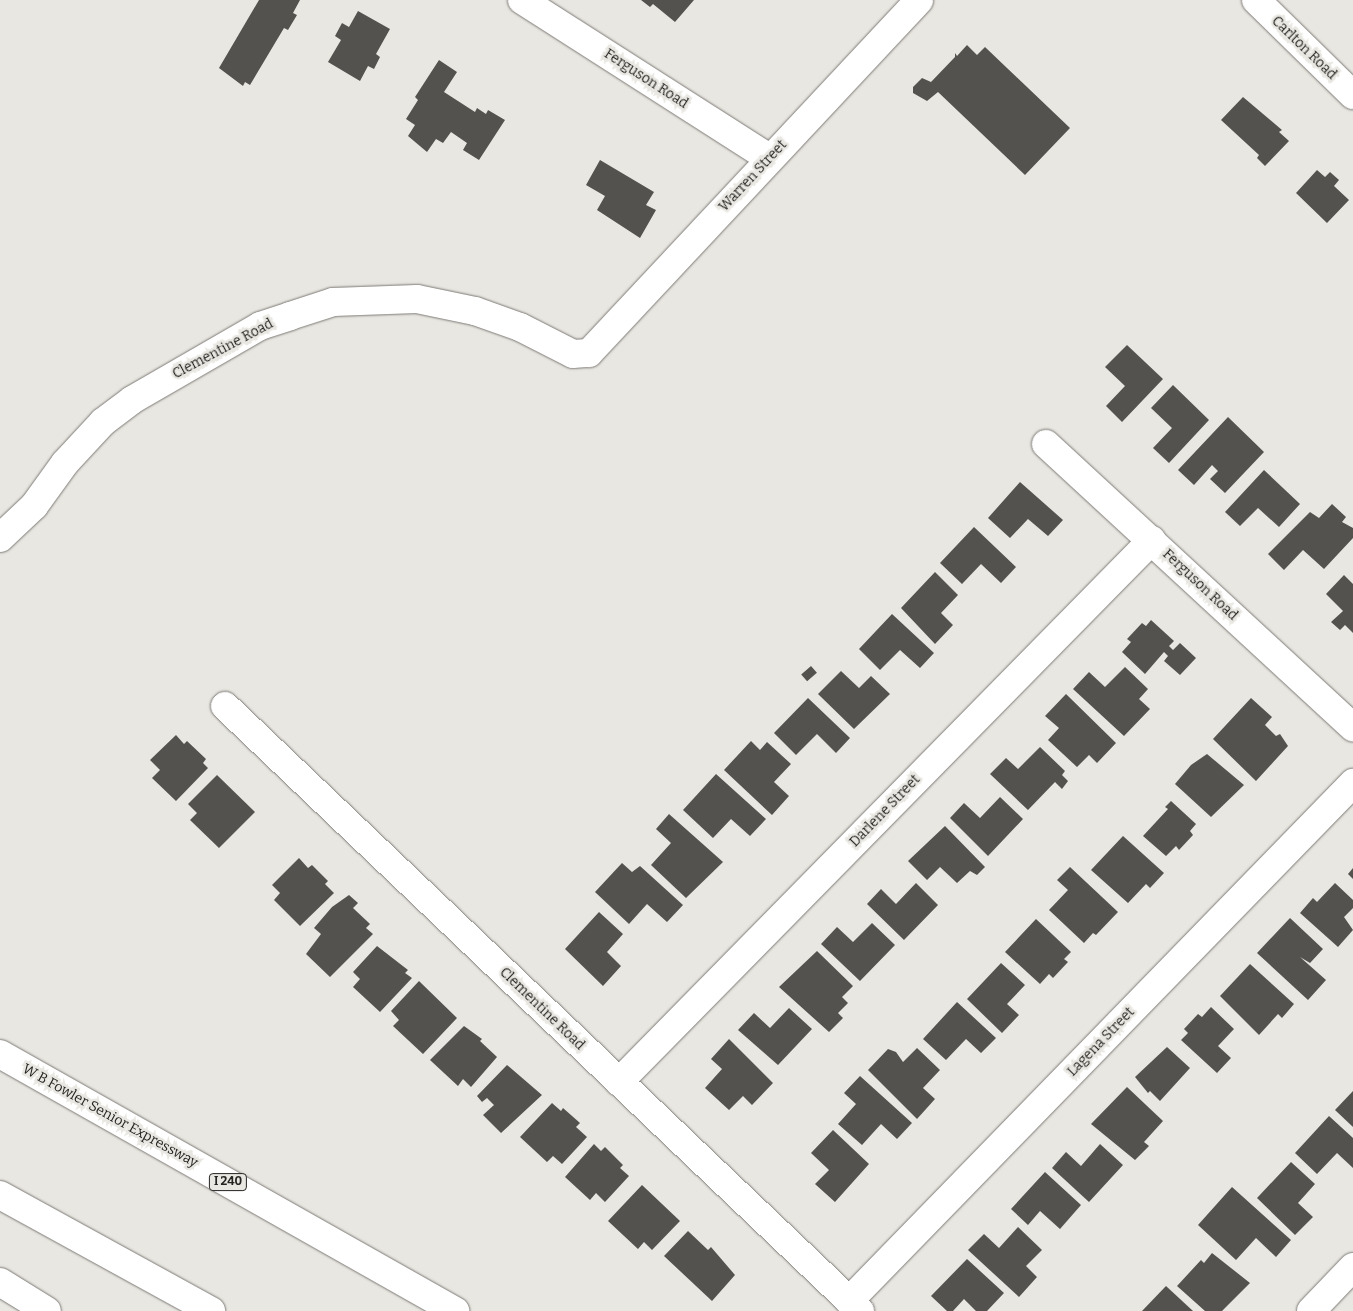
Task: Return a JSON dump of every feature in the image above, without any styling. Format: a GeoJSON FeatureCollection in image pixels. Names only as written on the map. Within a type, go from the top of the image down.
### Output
{"type":"FeatureCollection","features":[{"type":"Feature","properties":{"kind":"main road","name":"Ferguson Road"},"geometry":{"type":"LineString","coordinates":[[522,0],[770,158]]}},
{"type":"Feature","properties":{"kind":"main road","name":"Warren Street"},"geometry":{"type":"LineString","coordinates":[[589,353],[919,0]]}},
{"type":"Feature","properties":{"kind":"main road","name":"Carlton Road"},"geometry":{"type":"LineString","coordinates":[[1256,0],[1353,95]]}},
{"type":"Feature","properties":{"kind":"main road","name":"Clementine Road"},"geometry":{"type":"LineString","coordinates":[[0,538],[34,506],[65,463],[103,422],[132,400],[260,326],[332,302],[407,299],[436,303],[475,311],[520,327],[573,354],[589,353]]}},
{"type":"Feature","properties":{"kind":"main road","name":"Ferguson Road"},"geometry":{"type":"LineString","coordinates":[[1046,444],[1353,727]]}},
{"type":"Feature","properties":{"kind":"main road","name":"Darlene Street"},"geometry":{"type":"LineString","coordinates":[[619,1082],[1152,540]]}},
{"type":"Feature","properties":{"kind":"main road","name":"Clementine Road"},"geometry":{"type":"LineString","coordinates":[[225,706],[855,1306]]}},
{"type":"Feature","properties":{"kind":"main road","name":"Lagena Street"},"geometry":{"type":"LineString","coordinates":[[855,1306],[1353,783]]}},
{"type":"Feature","properties":{"kind":"main road","name":"W B Fowler Senior Expressway"},"geometry":{"type":"LineString","coordinates":[[0,1054],[455,1311]]}},
{"type":"Feature","properties":{"kind":"main road"},"geometry":{"type":"LineString","coordinates":[[0,1195],[211,1311]]}},
{"type":"Feature","properties":{"kind":"main road"},"geometry":{"type":"LineString","coordinates":[[1311,1311],[1353,1267]]}},
{"type":"Feature","properties":{"kind":"main road"},"geometry":{"type":"LineString","coordinates":[[0,1282],[47,1311]]}},
{"type":"Feature","properties":{"kind":"building"},"geometry":{"type":"Polygon","coordinates":[[[259,0],[300,0],[293,13],[297,15],[288,30],[284,28],[250,85],[245,82],[243,86],[219,68],[259,0]]]}},
{"type":"Feature","properties":{"kind":"building"},"geometry":{"type":"Polygon","coordinates":[[[641,0],[694,0],[675,22],[653,4],[650,7],[641,0]]]}},
{"type":"Feature","properties":{"kind":"building"},"geometry":{"type":"Polygon","coordinates":[[[358,11],[390,29],[376,54],[380,57],[374,69],[368,66],[360,81],[328,62],[341,40],[335,36],[342,23],[349,27],[358,11]]]}},
{"type":"Feature","properties":{"kind":"building"},"geometry":{"type":"Polygon","coordinates":[[[967,45],[977,55],[985,47],[1070,128],[1025,175],[938,92],[927,101],[913,93],[913,87],[922,78],[931,82],[955,57],[955,53],[957,56],[967,45]]]}},
{"type":"Feature","properties":{"kind":"building"},"geometry":{"type":"Polygon","coordinates":[[[439,60],[457,72],[444,92],[475,112],[477,108],[486,114],[488,110],[505,120],[479,160],[463,150],[467,143],[451,132],[443,143],[436,139],[427,152],[408,136],[415,125],[406,119],[418,100],[415,97],[439,60]]]}},
{"type":"Feature","properties":{"kind":"building"},"geometry":{"type":"Polygon","coordinates":[[[1243,97],[1282,130],[1279,132],[1289,141],[1265,166],[1257,158],[1259,155],[1221,120],[1243,97]]]}},
{"type":"Feature","properties":{"kind":"building"},"geometry":{"type":"Polygon","coordinates":[[[600,160],[654,192],[646,205],[656,210],[640,238],[597,210],[605,196],[586,185],[600,160]]]}},
{"type":"Feature","properties":{"kind":"building"},"geometry":{"type":"Polygon","coordinates":[[[1317,170],[1325,177],[1330,172],[1339,180],[1334,186],[1349,200],[1327,223],[1296,193],[1317,170]]]}},
{"type":"Feature","properties":{"kind":"building"},"geometry":{"type":"Polygon","coordinates":[[[1127,345],[1163,379],[1122,422],[1106,406],[1125,386],[1105,367],[1127,345]]]}},
{"type":"Feature","properties":{"kind":"building"},"geometry":{"type":"Polygon","coordinates":[[[1173,385],[1209,420],[1169,463],[1153,448],[1172,428],[1151,408],[1173,385]]]}},
{"type":"Feature","properties":{"kind":"building"},"geometry":{"type":"Polygon","coordinates":[[[1228,417],[1264,452],[1225,493],[1210,479],[1218,471],[1212,465],[1194,485],[1178,470],[1228,417]]]}},
{"type":"Feature","properties":{"kind":"building"},"geometry":{"type":"Polygon","coordinates":[[[1264,470],[1300,504],[1279,527],[1258,508],[1240,526],[1225,512],[1264,470]]]}},
{"type":"Feature","properties":{"kind":"building"},"geometry":{"type":"Polygon","coordinates":[[[1020,482],[1063,520],[1048,536],[1028,519],[1010,538],[988,518],[1020,482]]]}},
{"type":"Feature","properties":{"kind":"building"},"geometry":{"type":"Polygon","coordinates":[[[1332,504],[1346,517],[1342,522],[1353,528],[1353,538],[1324,569],[1303,550],[1284,570],[1268,554],[1310,512],[1319,518],[1332,504]]]}},
{"type":"Feature","properties":{"kind":"building"},"geometry":{"type":"Polygon","coordinates":[[[974,527],[1016,567],[1001,583],[981,564],[962,584],[940,563],[974,527]]]}},
{"type":"Feature","properties":{"kind":"building"},"geometry":{"type":"Polygon","coordinates":[[[935,572],[958,595],[941,613],[953,625],[935,644],[901,608],[935,572]]]}},
{"type":"Feature","properties":{"kind":"building"},"geometry":{"type":"Polygon","coordinates":[[[1344,575],[1353,584],[1353,633],[1345,625],[1340,630],[1331,622],[1343,611],[1326,594],[1344,575]]]}},
{"type":"Feature","properties":{"kind":"building"},"geometry":{"type":"Polygon","coordinates":[[[892,614],[934,653],[920,668],[900,650],[880,670],[859,649],[892,614]]]}},
{"type":"Feature","properties":{"kind":"building"},"geometry":{"type":"Polygon","coordinates":[[[1151,620],[1174,641],[1169,646],[1173,650],[1180,643],[1196,658],[1180,675],[1164,661],[1168,656],[1164,652],[1145,674],[1122,652],[1131,642],[1127,639],[1142,623],[1146,626],[1151,620]]]}},
{"type":"Feature","properties":{"kind":"building"},"geometry":{"type":"Polygon","coordinates":[[[811,666],[817,673],[807,681],[801,675],[811,666]]]}},
{"type":"Feature","properties":{"kind":"building"},"geometry":{"type":"Polygon","coordinates":[[[1125,667],[1148,689],[1139,699],[1150,709],[1124,736],[1073,689],[1089,672],[1105,687],[1125,667]]]}},
{"type":"Feature","properties":{"kind":"building"},"geometry":{"type":"Polygon","coordinates":[[[841,671],[859,688],[871,676],[890,694],[854,729],[818,694],[841,671]]]}},
{"type":"Feature","properties":{"kind":"building"},"geometry":{"type":"Polygon","coordinates":[[[1066,694],[1116,743],[1097,763],[1089,755],[1077,767],[1048,740],[1059,728],[1045,716],[1066,694]]]}},
{"type":"Feature","properties":{"kind":"building"},"geometry":{"type":"Polygon","coordinates":[[[808,698],[850,738],[836,753],[817,734],[796,755],[774,733],[808,698]]]}},
{"type":"Feature","properties":{"kind":"building"},"geometry":{"type":"Polygon","coordinates":[[[1251,698],[1272,717],[1265,725],[1276,736],[1280,734],[1288,746],[1256,781],[1213,739],[1251,698]]]}},
{"type":"Feature","properties":{"kind":"building"},"geometry":{"type":"Polygon","coordinates":[[[176,735],[184,744],[187,741],[206,759],[203,763],[208,768],[176,801],[152,778],[160,770],[150,760],[176,735]]]}},
{"type":"Feature","properties":{"kind":"building"},"geometry":{"type":"Polygon","coordinates":[[[751,741],[760,750],[767,742],[791,764],[774,782],[789,796],[772,815],[724,770],[751,741]]]}},
{"type":"Feature","properties":{"kind":"building"},"geometry":{"type":"Polygon","coordinates":[[[1040,747],[1065,771],[1062,775],[1068,781],[1062,789],[1055,782],[1028,810],[990,774],[1006,758],[1018,769],[1040,747]]]}},
{"type":"Feature","properties":{"kind":"building"},"geometry":{"type":"Polygon","coordinates":[[[1207,754],[1244,785],[1211,817],[1175,784],[1191,765],[1207,754]]]}},
{"type":"Feature","properties":{"kind":"building"},"geometry":{"type":"Polygon","coordinates":[[[716,774],[766,819],[750,836],[731,819],[713,838],[683,810],[716,774]]]}},
{"type":"Feature","properties":{"kind":"building"},"geometry":{"type":"Polygon","coordinates":[[[217,775],[255,812],[219,848],[190,820],[197,813],[188,804],[217,775]]]}},
{"type":"Feature","properties":{"kind":"building"},"geometry":{"type":"Polygon","coordinates":[[[1000,797],[1023,819],[988,856],[950,818],[964,803],[980,818],[1000,797]]]}},
{"type":"Feature","properties":{"kind":"building"},"geometry":{"type":"Polygon","coordinates":[[[1171,801],[1196,824],[1190,831],[1193,835],[1179,850],[1176,846],[1166,856],[1143,836],[1168,809],[1165,807],[1171,801]]]}},
{"type":"Feature","properties":{"kind":"building"},"geometry":{"type":"Polygon","coordinates":[[[669,814],[723,862],[686,898],[651,865],[671,843],[656,829],[669,814]]]}},
{"type":"Feature","properties":{"kind":"building"},"geometry":{"type":"Polygon","coordinates":[[[945,826],[985,867],[977,875],[970,871],[957,883],[940,867],[927,880],[908,861],[945,826]]]}},
{"type":"Feature","properties":{"kind":"building"},"geometry":{"type":"Polygon","coordinates":[[[1123,836],[1164,873],[1150,888],[1146,884],[1128,903],[1091,870],[1123,836]]]}},
{"type":"Feature","properties":{"kind":"building"},"geometry":{"type":"Polygon","coordinates":[[[299,858],[308,868],[312,865],[328,881],[325,884],[334,893],[300,926],[274,900],[280,893],[272,885],[299,858]]]}},
{"type":"Feature","properties":{"kind":"building"},"geometry":{"type":"Polygon","coordinates":[[[622,863],[632,872],[640,866],[683,905],[667,922],[647,904],[629,924],[595,892],[622,863]]]}},
{"type":"Feature","properties":{"kind":"building"},"geometry":{"type":"Polygon","coordinates":[[[1070,867],[1118,912],[1096,935],[1093,933],[1084,943],[1049,910],[1068,890],[1057,880],[1070,867]]]}},
{"type":"Feature","properties":{"kind":"building"},"geometry":{"type":"Polygon","coordinates":[[[1353,868],[1353,879],[1348,874],[1353,868]]]}},
{"type":"Feature","properties":{"kind":"building"},"geometry":{"type":"Polygon","coordinates":[[[916,883],[938,905],[904,940],[867,904],[881,889],[896,904],[916,883]]]}},
{"type":"Feature","properties":{"kind":"building"},"geometry":{"type":"Polygon","coordinates":[[[1335,883],[1353,900],[1353,908],[1344,917],[1353,930],[1338,947],[1300,913],[1313,898],[1317,902],[1335,883]]]}},
{"type":"Feature","properties":{"kind":"building"},"geometry":{"type":"Polygon","coordinates":[[[349,895],[358,903],[353,908],[370,924],[366,928],[373,934],[330,977],[306,954],[321,934],[314,928],[332,907],[349,895]]]}},
{"type":"Feature","properties":{"kind":"building"},"geometry":{"type":"Polygon","coordinates":[[[599,912],[623,934],[607,952],[621,966],[603,986],[565,949],[599,912]]]}},
{"type":"Feature","properties":{"kind":"building"},"geometry":{"type":"Polygon","coordinates":[[[1290,918],[1323,949],[1310,963],[1300,957],[1326,980],[1308,1000],[1257,953],[1290,918]]]}},
{"type":"Feature","properties":{"kind":"building"},"geometry":{"type":"Polygon","coordinates":[[[1036,919],[1071,952],[1064,959],[1068,962],[1053,978],[1049,974],[1040,984],[1005,952],[1036,919]]]}},
{"type":"Feature","properties":{"kind":"building"},"geometry":{"type":"Polygon","coordinates":[[[872,923],[895,945],[860,981],[821,944],[837,927],[853,942],[872,923]]]}},
{"type":"Feature","properties":{"kind":"building"},"geometry":{"type":"Polygon","coordinates":[[[377,946],[408,970],[405,973],[412,978],[380,1012],[353,987],[360,979],[353,972],[377,946]]]}},
{"type":"Feature","properties":{"kind":"building"},"geometry":{"type":"Polygon","coordinates":[[[817,951],[853,986],[842,997],[848,1003],[838,1013],[843,1018],[829,1032],[779,987],[817,951]]]}},
{"type":"Feature","properties":{"kind":"building"},"geometry":{"type":"Polygon","coordinates":[[[1001,963],[1025,985],[1007,1004],[1019,1015],[1002,1033],[967,999],[1001,963]]]}},
{"type":"Feature","properties":{"kind":"building"},"geometry":{"type":"Polygon","coordinates":[[[1250,964],[1294,1004],[1282,1018],[1278,1014],[1259,1035],[1220,996],[1250,964]]]}},
{"type":"Feature","properties":{"kind":"building"},"geometry":{"type":"Polygon","coordinates":[[[419,981],[457,1018],[423,1054],[393,1026],[399,1020],[391,1011],[419,981]]]}},
{"type":"Feature","properties":{"kind":"building"},"geometry":{"type":"Polygon","coordinates":[[[957,1002],[996,1038],[981,1053],[966,1039],[946,1060],[923,1039],[957,1002]]]}},
{"type":"Feature","properties":{"kind":"building"},"geometry":{"type":"Polygon","coordinates":[[[1211,1007],[1234,1029],[1218,1046],[1231,1058],[1217,1073],[1181,1040],[1188,1033],[1184,1029],[1198,1014],[1202,1017],[1211,1007]]]}},
{"type":"Feature","properties":{"kind":"building"},"geometry":{"type":"Polygon","coordinates":[[[789,1008],[812,1029],[778,1065],[738,1030],[754,1013],[770,1028],[789,1008]]]}},
{"type":"Feature","properties":{"kind":"building"},"geometry":{"type":"Polygon","coordinates":[[[464,1026],[482,1039],[480,1041],[497,1057],[471,1087],[463,1079],[458,1086],[430,1060],[464,1026]]]}},
{"type":"Feature","properties":{"kind":"building"},"geometry":{"type":"Polygon","coordinates":[[[729,1039],[773,1083],[752,1105],[743,1096],[729,1110],[705,1088],[722,1069],[711,1059],[729,1039]]]}},
{"type":"Feature","properties":{"kind":"building"},"geometry":{"type":"Polygon","coordinates":[[[1167,1047],[1190,1068],[1160,1101],[1150,1091],[1148,1093],[1135,1077],[1167,1047]]]}},
{"type":"Feature","properties":{"kind":"building"},"geometry":{"type":"Polygon","coordinates":[[[917,1048],[940,1070],[923,1088],[935,1099],[917,1119],[868,1070],[888,1049],[896,1052],[903,1062],[917,1048]]]}},
{"type":"Feature","properties":{"kind":"building"},"geometry":{"type":"Polygon","coordinates":[[[507,1065],[542,1095],[501,1133],[483,1115],[494,1105],[487,1098],[482,1102],[477,1096],[507,1065]]]}},
{"type":"Feature","properties":{"kind":"building"},"geometry":{"type":"Polygon","coordinates":[[[860,1076],[912,1123],[897,1139],[881,1124],[862,1145],[838,1124],[856,1104],[844,1093],[860,1076]]]}},
{"type":"Feature","properties":{"kind":"building"},"geometry":{"type":"Polygon","coordinates":[[[1127,1087],[1163,1121],[1144,1142],[1149,1146],[1135,1160],[1091,1124],[1127,1087]]]}},
{"type":"Feature","properties":{"kind":"building"},"geometry":{"type":"Polygon","coordinates":[[[1353,1091],[1353,1127],[1335,1110],[1353,1091]]]}},
{"type":"Feature","properties":{"kind":"building"},"geometry":{"type":"Polygon","coordinates":[[[552,1103],[561,1111],[563,1108],[580,1123],[576,1127],[587,1137],[562,1164],[553,1156],[547,1162],[520,1137],[552,1103]]]}},
{"type":"Feature","properties":{"kind":"building"},"geometry":{"type":"Polygon","coordinates":[[[1329,1116],[1353,1138],[1353,1168],[1337,1153],[1317,1174],[1295,1153],[1329,1116]]]}},
{"type":"Feature","properties":{"kind":"building"},"geometry":{"type":"Polygon","coordinates":[[[833,1130],[869,1164],[835,1202],[815,1184],[829,1170],[811,1153],[833,1130]]]}},
{"type":"Feature","properties":{"kind":"building"},"geometry":{"type":"Polygon","coordinates":[[[594,1144],[601,1151],[605,1147],[623,1165],[620,1168],[629,1176],[605,1202],[596,1193],[590,1200],[565,1177],[594,1144]]]}},
{"type":"Feature","properties":{"kind":"building"},"geometry":{"type":"Polygon","coordinates":[[[1100,1144],[1123,1165],[1089,1202],[1052,1168],[1066,1152],[1081,1166],[1100,1144]]]}},
{"type":"Feature","properties":{"kind":"building"},"geometry":{"type":"Polygon","coordinates":[[[1291,1162],[1315,1184],[1298,1203],[1313,1217],[1295,1235],[1257,1198],[1291,1162]]]}},
{"type":"Feature","properties":{"kind":"building"},"geometry":{"type":"Polygon","coordinates":[[[1045,1172],[1081,1205],[1060,1229],[1040,1211],[1028,1225],[1011,1209],[1045,1172]]]}},
{"type":"Feature","properties":{"kind":"building"},"geometry":{"type":"Polygon","coordinates":[[[642,1185],[680,1221],[652,1250],[644,1242],[638,1249],[608,1221],[642,1185]]]}},
{"type":"Feature","properties":{"kind":"building"},"geometry":{"type":"Polygon","coordinates":[[[1232,1187],[1291,1240],[1276,1257],[1256,1238],[1236,1260],[1198,1225],[1232,1187]]]}},
{"type":"Feature","properties":{"kind":"building"},"geometry":{"type":"Polygon","coordinates":[[[1018,1227],[1042,1250],[1026,1266],[1037,1277],[1019,1297],[968,1250],[984,1234],[999,1248],[1018,1227]]]}},
{"type":"Feature","properties":{"kind":"building"},"geometry":{"type":"Polygon","coordinates":[[[688,1231],[708,1250],[711,1247],[735,1275],[712,1301],[664,1256],[688,1231]]]}},
{"type":"Feature","properties":{"kind":"building"},"geometry":{"type":"Polygon","coordinates":[[[1212,1253],[1250,1283],[1222,1311],[1205,1311],[1177,1286],[1201,1260],[1204,1263],[1212,1253]]]}},
{"type":"Feature","properties":{"kind":"building"},"geometry":{"type":"Polygon","coordinates":[[[967,1259],[1004,1293],[987,1311],[976,1311],[964,1299],[953,1311],[947,1311],[931,1296],[967,1259]]]}},
{"type":"Feature","properties":{"kind":"building"},"geometry":{"type":"Polygon","coordinates":[[[1166,1286],[1193,1311],[1142,1311],[1166,1286]]]}}]}
